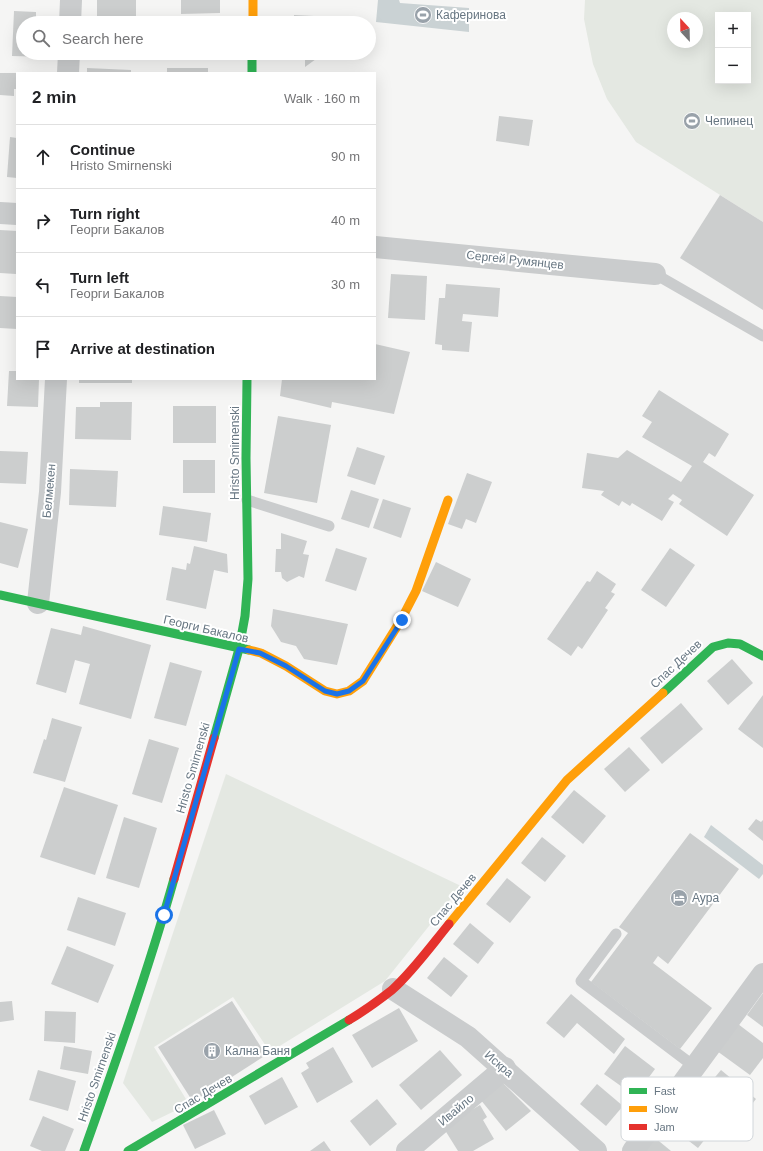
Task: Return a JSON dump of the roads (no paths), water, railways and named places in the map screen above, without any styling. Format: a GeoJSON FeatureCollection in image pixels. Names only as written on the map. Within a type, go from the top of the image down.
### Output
{"type":"FeatureCollection","features":[{"type":"Feature","properties":{"kind":"street"},"geometry":{"type":"LineString","coordinates":[[70,16],[71,0]]}},
{"type":"Feature","properties":{"kind":"street"},"geometry":{"type":"LineString","coordinates":[[252,16],[253,0]]}},
{"type":"Feature","properties":{"kind":"street"},"geometry":{"type":"LineString","coordinates":[[68,72],[69,60]]}},
{"type":"Feature","properties":{"kind":"street"},"geometry":{"type":"LineString","coordinates":[[252,60],[252,72]]}},
{"type":"Feature","properties":{"kind":"street"},"geometry":{"type":"LineString","coordinates":[[0,213],[16,214]]}},
{"type":"Feature","properties":{"kind":"street","name":"Сергей Румянцев"},"geometry":{"type":"LineString","coordinates":[[376,247],[655,274]]}},
{"type":"Feature","properties":{"kind":"street","name":"Белмекен"},"geometry":{"type":"LineString","coordinates":[[38,603],[50,492],[56,380]]}},
{"type":"Feature","properties":{"kind":"street","name":"Hristo Smirnenski"},"geometry":{"type":"LineString","coordinates":[[84,1151],[119,1053],[164,915],[239,649],[245,616],[248,579],[247,380]]}},
{"type":"Feature","properties":{"kind":"street","name":"Георги Бакалов"},"geometry":{"type":"LineString","coordinates":[[0,595],[260,653],[286,666],[325,691],[337,694],[349,691],[363,681],[402,620],[416,591],[448,500]]}},
{"type":"Feature","properties":{"kind":"street","name":"Спас Дечев"},"geometry":{"type":"LineString","coordinates":[[128,1151],[369,1008],[393,989],[416,964],[568,780],[713,647],[726,642],[744,644],[763,656]]}},
{"type":"Feature","properties":{"kind":"street"},"geometry":{"type":"LineString","coordinates":[[688,1077],[763,974]]}},
{"type":"Feature","properties":{"kind":"street","name":"Искра"},"geometry":{"type":"LineString","coordinates":[[393,989],[468,1037],[505,1068],[596,1151]]}},
{"type":"Feature","properties":{"kind":"street","name":"Ивайло"},"geometry":{"type":"LineString","coordinates":[[407,1151],[505,1068]]}},
{"type":"Feature","properties":{"kind":"street"},"geometry":{"type":"LineString","coordinates":[[633,1151],[640,1141]]}},
{"type":"Feature","properties":{"kind":"lane"},"geometry":{"type":"LineString","coordinates":[[655,274],[763,336]]}},
{"type":"Feature","properties":{"kind":"lane"},"geometry":{"type":"LineString","coordinates":[[247,500],[329,526]]}},
{"type":"Feature","properties":{"kind":"lane"},"geometry":{"type":"LineString","coordinates":[[616,934],[581,981],[695,1067]]}},
{"type":"Feature","properties":{"kind":"place","name":"Каферинова"},"geometry":{"type":"Point","coordinates":[423,15]}},
{"type":"Feature","properties":{"kind":"place","name":"Чепинец"},"geometry":{"type":"Point","coordinates":[692,121]}},
{"type":"Feature","properties":{"kind":"place","name":"Аура"},"geometry":{"type":"Point","coordinates":[679,898]}},
{"type":"Feature","properties":{"kind":"place","name":"Кална Баня"},"geometry":{"type":"Point","coordinates":[212,1051]}}]}
